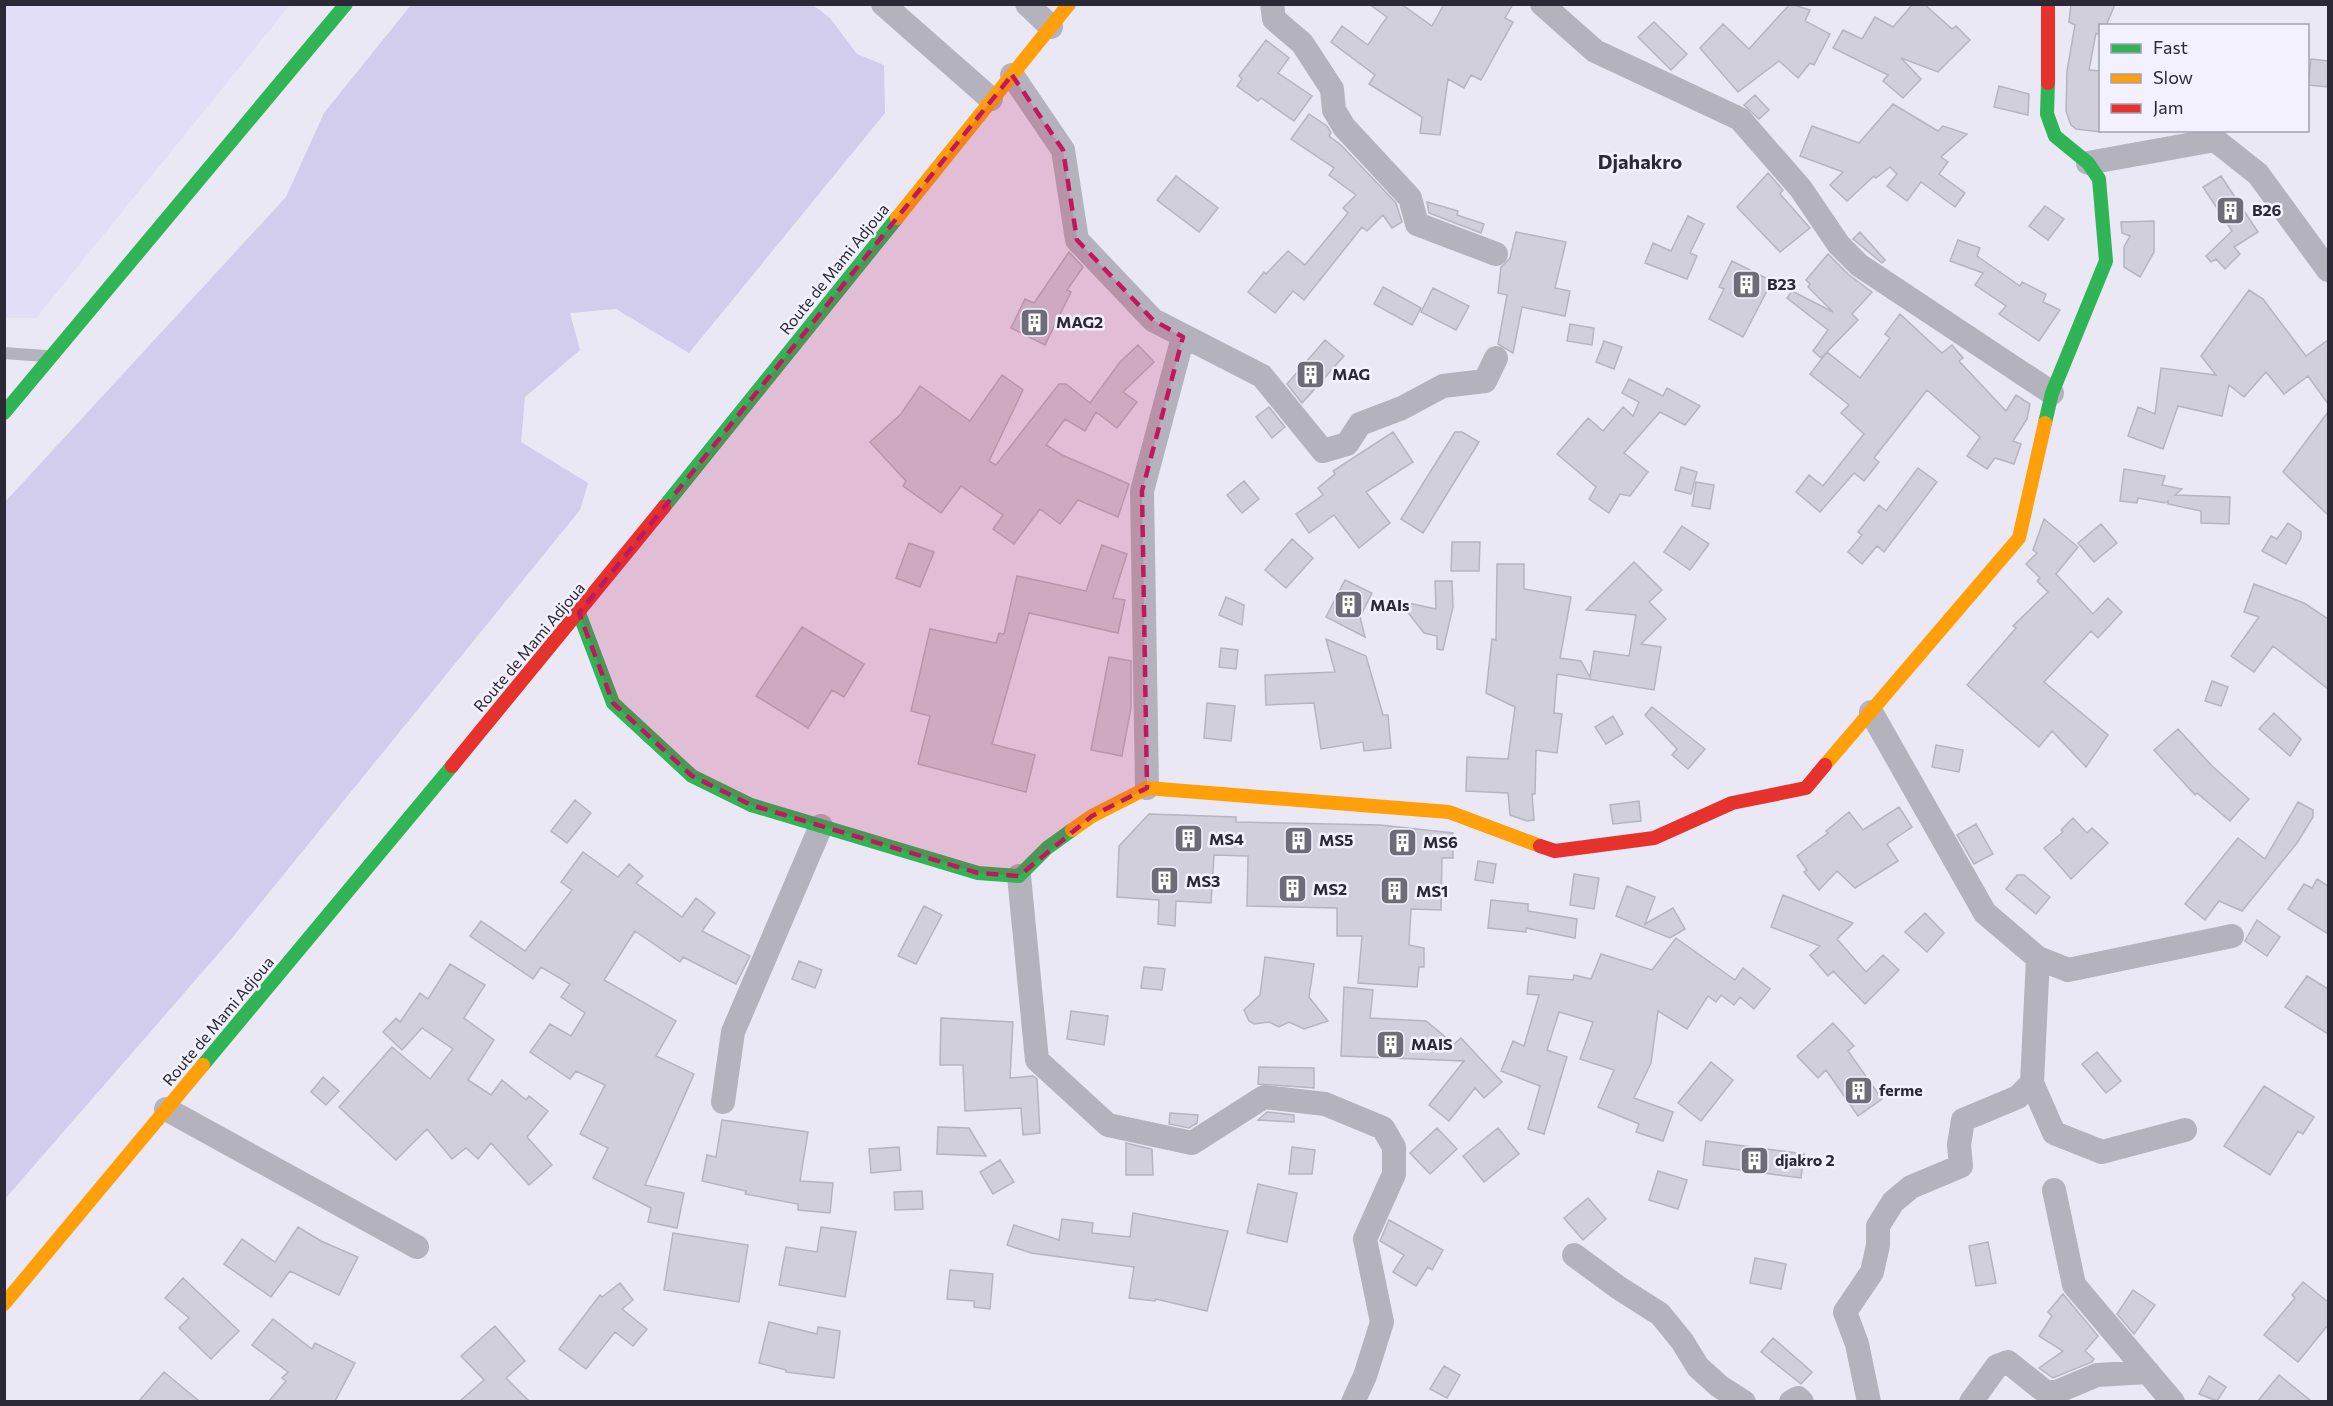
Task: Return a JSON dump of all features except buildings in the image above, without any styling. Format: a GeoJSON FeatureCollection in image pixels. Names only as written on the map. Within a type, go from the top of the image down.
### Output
{"type":"FeatureCollection","features":[{"type":"Feature","properties":{"kind":"street"},"geometry":{"type":"LineString","coordinates":[[4,413],[346,4]]}},
{"type":"Feature","properties":{"kind":"street"},"geometry":{"type":"LineString","coordinates":[[883,4],[992,99]]}},
{"type":"Feature","properties":{"kind":"street"},"geometry":{"type":"LineString","coordinates":[[1027,4],[1052,27]]}},
{"type":"Feature","properties":{"kind":"street","name":"Route de Mami Adjoua"},"geometry":{"type":"LineString","coordinates":[[4,1304],[579,613],[1070,4]]}},
{"type":"Feature","properties":{"kind":"street"},"geometry":{"type":"LineString","coordinates":[[1272,4],[1274,19],[1302,44],[1332,88],[1334,110],[1344,127],[1410,198],[1417,224],[1496,254]]}},
{"type":"Feature","properties":{"kind":"street"},"geometry":{"type":"LineString","coordinates":[[1542,4],[1595,51],[1740,120],[1801,189],[1839,245],[1859,265],[2052,393]]}},
{"type":"Feature","properties":{"kind":"street"},"geometry":{"type":"LineString","coordinates":[[579,613],[613,703],[692,776],[751,805],[978,873],[1019,876],[1047,848],[1092,816],[1147,788],[1449,812],[1555,851],[1654,838],[1732,803],[1806,788],[2019,538],[2052,393],[2106,261],[2099,179],[2088,163],[2055,136],[2047,114],[2050,16],[2048,4]]}},
{"type":"Feature","properties":{"kind":"street"},"geometry":{"type":"LineString","coordinates":[[1012,75],[1063,150],[1077,240],[1153,320],[1262,376],[1323,451],[1347,444],[1360,423],[1402,408],[1443,386],[1485,381],[1496,358]]}},
{"type":"Feature","properties":{"kind":"street"},"geometry":{"type":"LineString","coordinates":[[2088,163],[2215,140],[2258,174],[2328,270]]}},
{"type":"Feature","properties":{"kind":"street"},"geometry":{"type":"LineString","coordinates":[[1147,788],[1142,491],[1183,337]]}},
{"type":"Feature","properties":{"kind":"street"},"geometry":{"type":"LineString","coordinates":[[1871,712],[1985,913],[2038,958],[2068,970],[2232,936]]}},
{"type":"Feature","properties":{"kind":"street"},"geometry":{"type":"LineString","coordinates":[[723,1102],[733,1032],[821,826]]}},
{"type":"Feature","properties":{"kind":"street"},"geometry":{"type":"LineString","coordinates":[[1019,876],[1037,1060],[1108,1125],[1192,1143],[1264,1097],[1325,1104],[1383,1128],[1394,1147],[1394,1174],[1365,1239],[1382,1322],[1365,1376],[1353,1401]]}},
{"type":"Feature","properties":{"kind":"street"},"geometry":{"type":"LineString","coordinates":[[2038,958],[2032,1083],[2054,1133],[2102,1152],[2185,1130]]}},
{"type":"Feature","properties":{"kind":"street"},"geometry":{"type":"LineString","coordinates":[[1869,1401],[1857,1344],[1845,1312],[1872,1272],[1878,1245],[1878,1226],[1893,1202],[1911,1187],[1961,1166],[1959,1145],[1963,1120],[2018,1097],[2032,1083]]}},
{"type":"Feature","properties":{"kind":"street"},"geometry":{"type":"LineString","coordinates":[[166,1109],[417,1247]]}},
{"type":"Feature","properties":{"kind":"street"},"geometry":{"type":"LineString","coordinates":[[2054,1190],[2074,1285],[2173,1401]]}},
{"type":"Feature","properties":{"kind":"street"},"geometry":{"type":"LineString","coordinates":[[1574,1255],[1660,1314],[1682,1341],[1698,1367],[1719,1386],[1743,1401]]}},
{"type":"Feature","properties":{"kind":"street"},"geometry":{"type":"LineString","coordinates":[[1971,1401],[1997,1366],[2008,1362],[2043,1390],[2054,1393],[2097,1375],[2148,1372]]}},
{"type":"Feature","properties":{"kind":"street"},"geometry":{"type":"LineString","coordinates":[[1791,1401],[1798,1398],[1802,1401]]}},
{"type":"Feature","properties":{"kind":"lane"},"geometry":{"type":"LineString","coordinates":[[4,353],[52,356]]}},
{"type":"Feature","properties":{"kind":"highlighted area"},"geometry":{"type":"Polygon","coordinates":[[[1012,75],[1063,150],[1077,240],[1153,320],[1183,337],[1142,491],[1147,788],[1092,816],[1019,876],[978,873],[751,805],[692,776],[613,703],[579,613],[1012,75]]]}},
{"type":"Feature","properties":{"kind":"shaded area"},"geometry":{"type":"Polygon","coordinates":[[[4,5],[290,5],[36,318],[5,318],[4,5]]]}},
{"type":"Feature","properties":{"kind":"shaded area"},"geometry":{"type":"Polygon","coordinates":[[[411,5],[813,5],[830,18],[857,54],[884,65],[885,113],[689,353],[616,309],[570,313],[580,350],[525,397],[521,442],[588,483],[580,510],[232,938],[5,1199],[5,502],[286,197],[324,113],[411,5]]]}},
{"type":"Feature","properties":{"kind":"traffic: fast"},"geometry":{"type":"LineString","coordinates":[[4,413],[346,4]]}},
{"type":"Feature","properties":{"kind":"traffic: fast"},"geometry":{"type":"LineString","coordinates":[[2045,423],[2052,393],[2106,261],[2099,179],[2088,163],[2055,136],[2047,114],[2048,83]]}},
{"type":"Feature","properties":{"kind":"traffic: fast"},"geometry":{"type":"LineString","coordinates":[[664,507],[897,218]]}},
{"type":"Feature","properties":{"kind":"traffic: fast"},"geometry":{"type":"LineString","coordinates":[[579,613],[613,703],[692,776],[751,805],[978,873],[1019,876],[1047,848],[1072,830]]}},
{"type":"Feature","properties":{"kind":"traffic: fast"},"geometry":{"type":"LineString","coordinates":[[203,1065],[452,766]]}},
{"type":"Feature","properties":{"kind":"traffic: slow"},"geometry":{"type":"LineString","coordinates":[[897,218],[1069,4]]}},
{"type":"Feature","properties":{"kind":"traffic: slow"},"geometry":{"type":"LineString","coordinates":[[1825,765],[2019,538],[2045,423]]}},
{"type":"Feature","properties":{"kind":"traffic: slow"},"geometry":{"type":"LineString","coordinates":[[1072,830],[1092,816],[1147,788],[1449,812],[1540,846]]}},
{"type":"Feature","properties":{"kind":"traffic: slow"},"geometry":{"type":"LineString","coordinates":[[4,1304],[203,1065]]}},
{"type":"Feature","properties":{"kind":"traffic: jam"},"geometry":{"type":"LineString","coordinates":[[2048,4],[2048,83]]}},
{"type":"Feature","properties":{"kind":"traffic: jam"},"geometry":{"type":"LineString","coordinates":[[452,766],[664,507]]}},
{"type":"Feature","properties":{"kind":"traffic: jam"},"geometry":{"type":"LineString","coordinates":[[1540,846],[1555,851],[1654,838],[1732,803],[1806,788],[1825,765]]}},
{"type":"Feature","properties":{"kind":"place","name":"B26"},"geometry":{"type":"Point","coordinates":[2231,210]}},
{"type":"Feature","properties":{"kind":"place","name":"B23"},"geometry":{"type":"Point","coordinates":[1746,284]}},
{"type":"Feature","properties":{"kind":"place","name":"MAG2"},"geometry":{"type":"Point","coordinates":[1035,322]}},
{"type":"Feature","properties":{"kind":"place","name":"MAG"},"geometry":{"type":"Point","coordinates":[1311,374]}},
{"type":"Feature","properties":{"kind":"place","name":"MAIs"},"geometry":{"type":"Point","coordinates":[1349,605]}},
{"type":"Feature","properties":{"kind":"place","name":"MS4"},"geometry":{"type":"Point","coordinates":[1188,839]}},
{"type":"Feature","properties":{"kind":"place","name":"MS5"},"geometry":{"type":"Point","coordinates":[1298,840]}},
{"type":"Feature","properties":{"kind":"place","name":"MS6"},"geometry":{"type":"Point","coordinates":[1402,842]}},
{"type":"Feature","properties":{"kind":"place","name":"MS3"},"geometry":{"type":"Point","coordinates":[1165,881]}},
{"type":"Feature","properties":{"kind":"place","name":"MS2"},"geometry":{"type":"Point","coordinates":[1292,889]}},
{"type":"Feature","properties":{"kind":"place","name":"MS1"},"geometry":{"type":"Point","coordinates":[1395,891]}},
{"type":"Feature","properties":{"kind":"place","name":"MAIS"},"geometry":{"type":"Point","coordinates":[1390,1044]}},
{"type":"Feature","properties":{"kind":"place","name":"ferme"},"geometry":{"type":"Point","coordinates":[1858,1090]}},
{"type":"Feature","properties":{"kind":"place","name":"djakro 2"},"geometry":{"type":"Point","coordinates":[1754,1160]}},
{"type":"Feature","properties":{"kind":"district","name":"Djahakro"},"geometry":{"type":"Point","coordinates":[1640,162]}}]}
